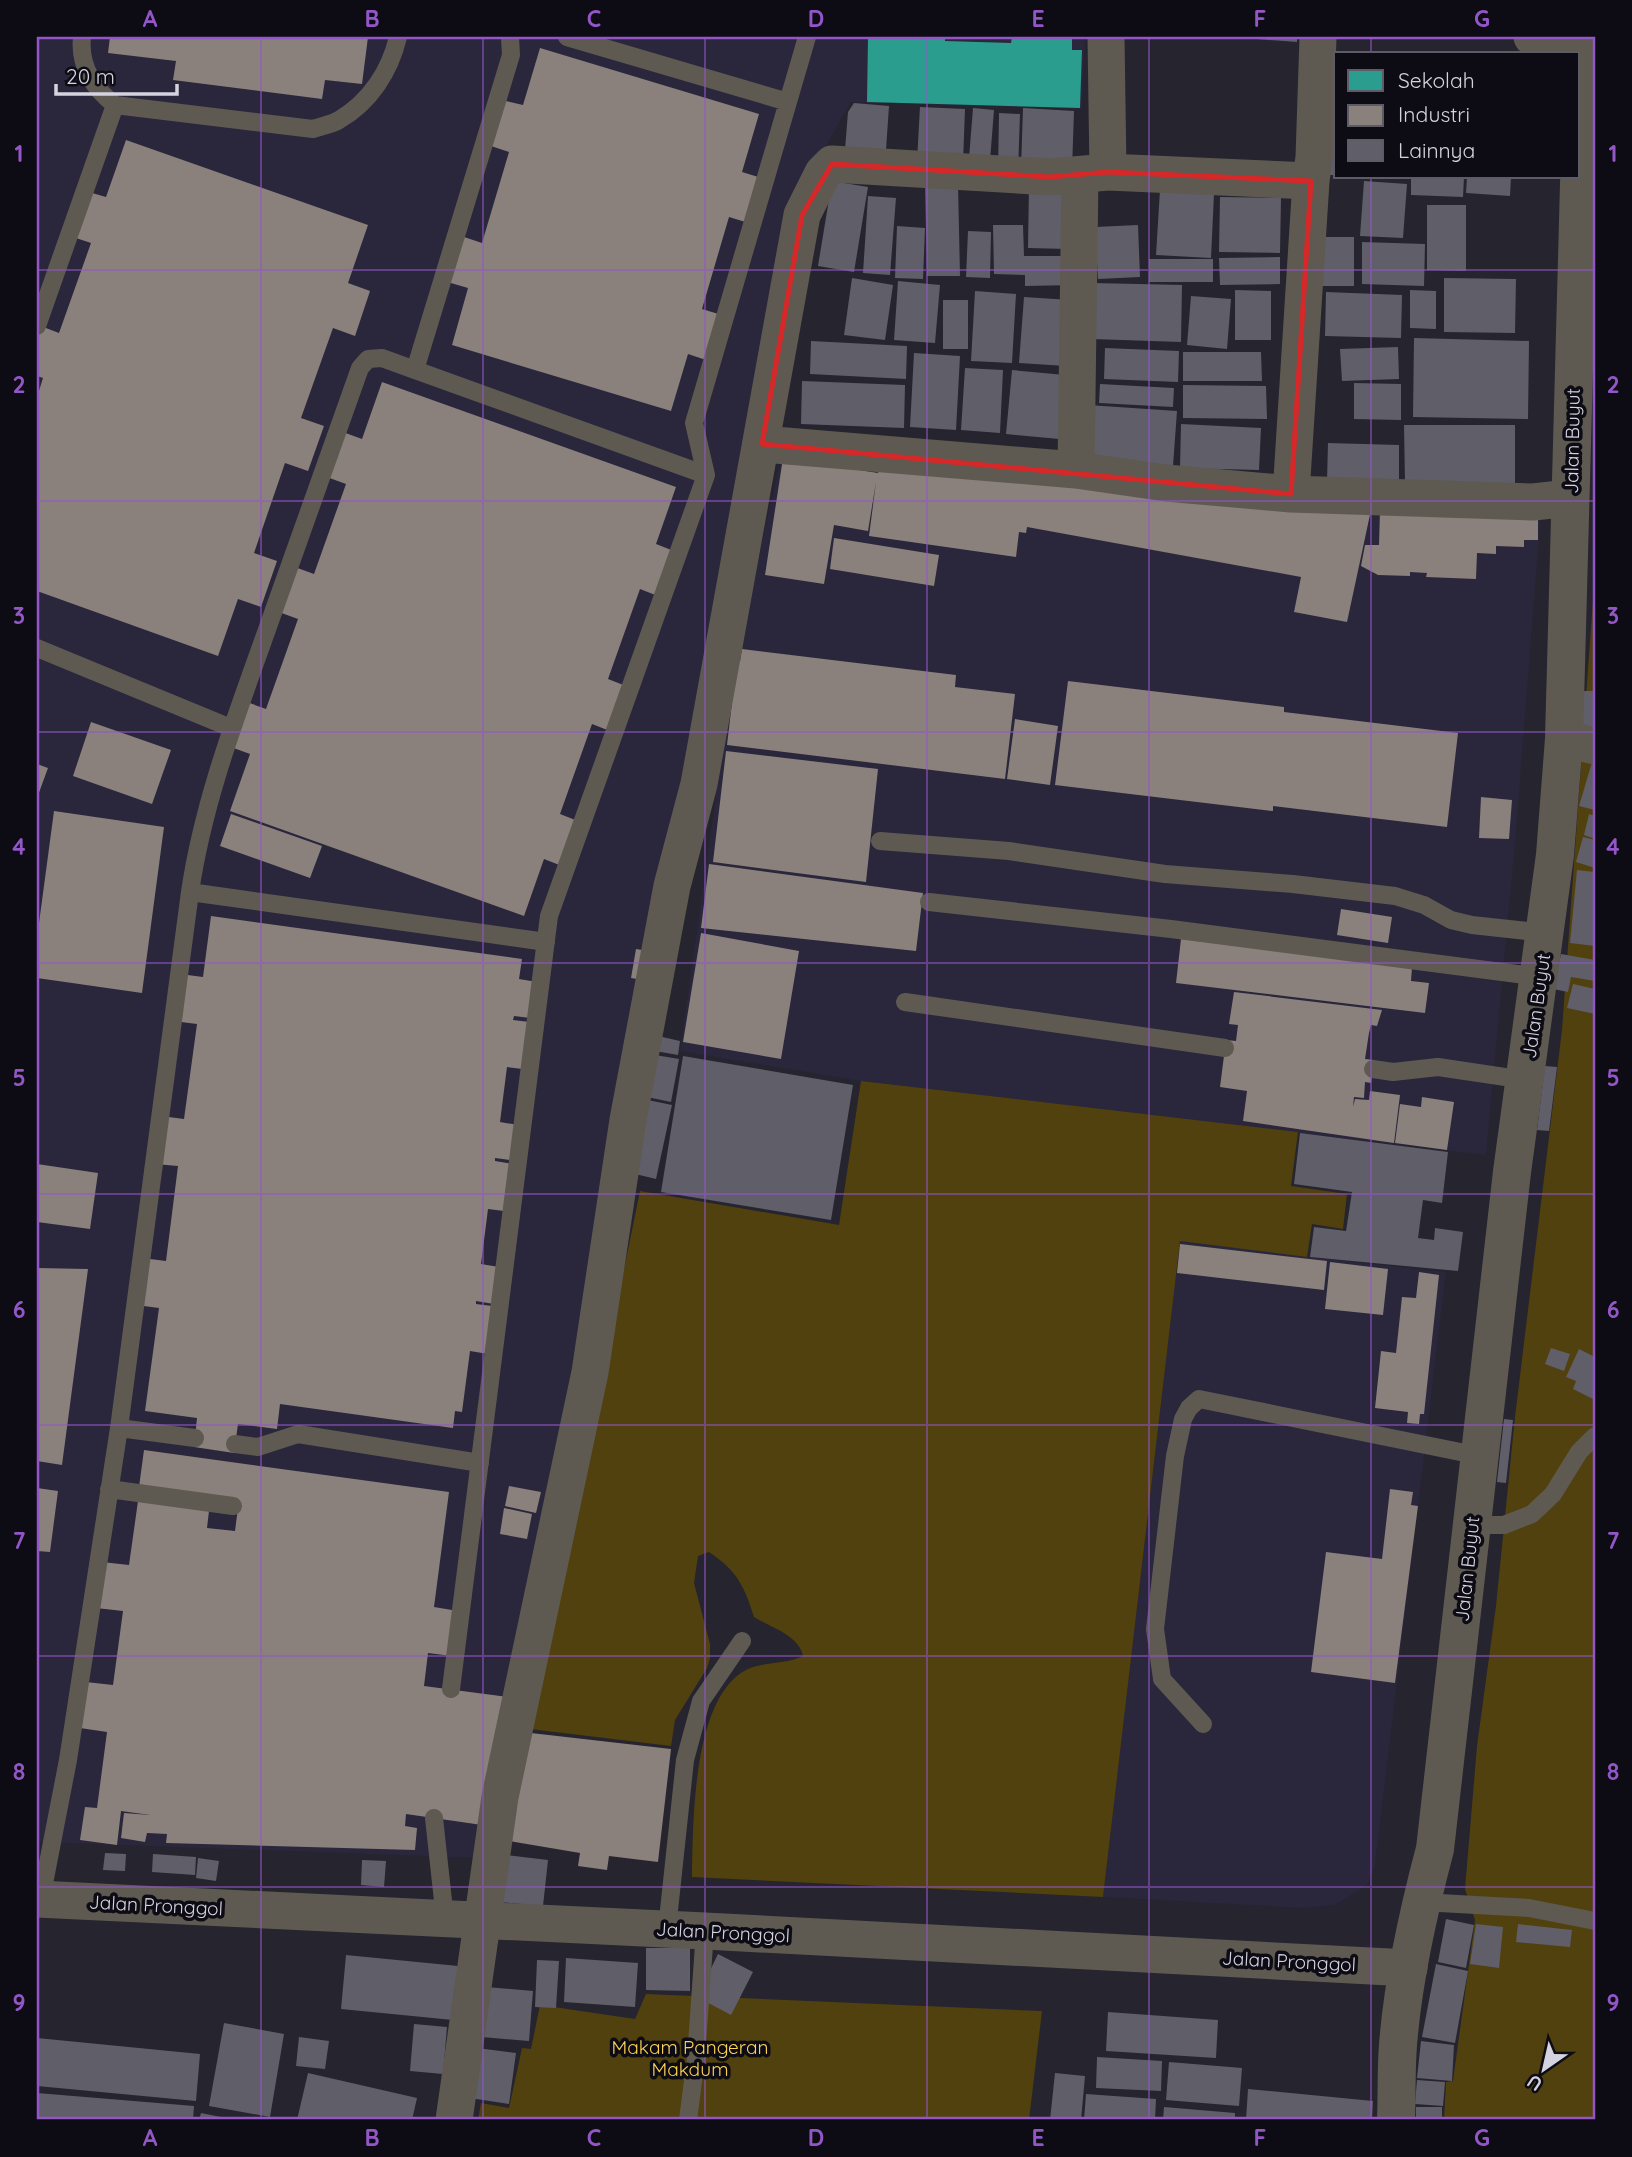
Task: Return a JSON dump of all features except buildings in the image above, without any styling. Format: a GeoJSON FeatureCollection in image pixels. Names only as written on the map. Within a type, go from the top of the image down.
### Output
{"type":"FeatureCollection","features":[{"type":"Feature","properties":{"kind":"street"},"geometry":{"type":"LineString","coordinates":[[1076,470],[1094,174],[1106,37]]}},
{"type":"Feature","properties":{"kind":"street"},"geometry":{"type":"LineString","coordinates":[[1291,494],[1314,158],[1318,37]]}},
{"type":"Feature","properties":{"kind":"street"},"geometry":{"type":"LineString","coordinates":[[1532,37],[1583,38]]}},
{"type":"Feature","properties":{"kind":"street","name":"Jalan Buyut"},"geometry":{"type":"LineString","coordinates":[[1396,2120],[1398,2044],[1421,1902],[1435,1849],[1512,1172],[1555,855],[1580,743],[1576,497],[1585,312],[1588,114],[1583,38]]}},
{"type":"Feature","properties":{"kind":"street"},"geometry":{"type":"LineString","coordinates":[[454,2120],[500,1797],[590,1372],[628,1120],[672,886],[699,784],[802,215],[823,173],[832,164],[1049,177],[1094,174],[1311,181]]}},
{"type":"Feature","properties":{"kind":"street"},"geometry":{"type":"LineString","coordinates":[[762,444],[1076,470],[1166,484],[1291,494],[1533,502],[1576,497]]}},
{"type":"Feature","properties":{"kind":"street","name":"Jalan Pronggol"},"geometry":{"type":"LineString","coordinates":[[39,1899],[1409,1968]]}},
{"type":"Feature","properties":{"kind":"lane"},"geometry":{"type":"LineString","coordinates":[[82,37],[82,59],[89,77],[99,92],[115,106],[313,129],[338,121],[360,104],[384,78],[398,37]]}},
{"type":"Feature","properties":{"kind":"lane"},"geometry":{"type":"LineString","coordinates":[[415,370],[511,55],[510,37]]}},
{"type":"Feature","properties":{"kind":"lane"},"geometry":{"type":"LineString","coordinates":[[566,37],[788,102]]}},
{"type":"Feature","properties":{"kind":"lane"},"geometry":{"type":"LineString","coordinates":[[451,1689],[549,916],[706,475],[694,423],[807,37]]}},
{"type":"Feature","properties":{"kind":"lane"},"geometry":{"type":"LineString","coordinates":[[37,326],[115,106]]}},
{"type":"Feature","properties":{"kind":"lane"},"geometry":{"type":"LineString","coordinates":[[39,1899],[68,1760],[110,1489],[196,848],[231,729],[360,368],[368,359],[382,358],[706,475]]}},
{"type":"Feature","properties":{"kind":"lane"},"geometry":{"type":"LineString","coordinates":[[37,648],[231,729]]}},
{"type":"Feature","properties":{"kind":"lane"},"geometry":{"type":"LineString","coordinates":[[880,841],[1009,852],[1165,874],[1293,884],[1395,896],[1472,925],[1546,933]]}},
{"type":"Feature","properties":{"kind":"lane"},"geometry":{"type":"LineString","coordinates":[[190,892],[546,942]]}},
{"type":"Feature","properties":{"kind":"lane"},"geometry":{"type":"LineString","coordinates":[[929,902],[1171,929],[1540,977]]}},
{"type":"Feature","properties":{"kind":"lane"},"geometry":{"type":"LineString","coordinates":[[905,1002],[1225,1048]]}},
{"type":"Feature","properties":{"kind":"lane"},"geometry":{"type":"LineString","coordinates":[[1373,1069],[1393,1072],[1437,1068],[1526,1080]]}},
{"type":"Feature","properties":{"kind":"lane"},"geometry":{"type":"LineString","coordinates":[[1203,1724],[1162,1679],[1155,1629],[1175,1456],[1183,1419],[1189,1408],[1199,1399],[1480,1456]]}},
{"type":"Feature","properties":{"kind":"lane"},"geometry":{"type":"LineString","coordinates":[[119,1428],[195,1438]]}},
{"type":"Feature","properties":{"kind":"lane"},"geometry":{"type":"LineString","coordinates":[[235,1444],[258,1447],[298,1434],[480,1463]]}},
{"type":"Feature","properties":{"kind":"lane"},"geometry":{"type":"LineString","coordinates":[[1472,1525],[1504,1525],[1532,1514],[1553,1494],[1579,1452],[1595,1436]]}},
{"type":"Feature","properties":{"kind":"lane"},"geometry":{"type":"LineString","coordinates":[[110,1489],[233,1506]]}},
{"type":"Feature","properties":{"kind":"lane"},"geometry":{"type":"LineString","coordinates":[[667,1929],[685,1760],[701,1701],[742,1641]]}},
{"type":"Feature","properties":{"kind":"lane"},"geometry":{"type":"LineString","coordinates":[[434,1818],[445,1919]]}},
{"type":"Feature","properties":{"kind":"lane"},"geometry":{"type":"LineString","coordinates":[[1421,1902],[1529,1908],[1595,1921]]}},
{"type":"Feature","properties":{"kind":"lane"},"geometry":{"type":"LineString","coordinates":[[688,2120],[696,2058],[705,1931]]}},
{"type":"Feature","properties":{"kind":"highlighted area"},"geometry":{"type":"Polygon","coordinates":[[[832,164],[1050,177],[1108,172],[1311,181],[1291,494],[762,444],[802,215],[832,164]]]}},
{"type":"Feature","properties":{"kind":"shaded area"},"geometry":{"type":"Polygon","coordinates":[[[37,37],[1085,37],[1082,109],[851,102],[789,212],[479,1858],[37,1842],[37,37]]]}},
{"type":"Feature","properties":{"kind":"shaded area"},"geometry":{"type":"Polygon","coordinates":[[[782,454],[1541,512],[1515,844],[1486,1155],[861,1081],[680,1051],[735,660],[782,454]]]}},
{"type":"Feature","properties":{"kind":"shaded area"},"geometry":{"type":"Polygon","coordinates":[[[1180,1240],[1446,1272],[1375,1866],[1367,1885],[1335,1905],[1304,1908],[1103,1897],[1180,1240]]]}},
{"type":"Feature","properties":{"kind":"green space"},"geometry":{"type":"Polygon","coordinates":[[[1595,572],[1595,2120],[1444,2120],[1446,2082],[1453,2081],[1475,1920],[1465,1889],[1477,1746],[1496,1606],[1515,1417],[1562,1030],[1595,572]]]}},
{"type":"Feature","properties":{"kind":"green space"},"geometry":{"type":"Polygon","coordinates":[[[861,1081],[1298,1132],[1291,1186],[1347,1194],[1343,1229],[1312,1224],[1307,1257],[1180,1241],[1103,1897],[692,1877],[693,1826],[699,1764],[705,1734],[715,1707],[728,1685],[746,1670],[803,1656],[796,1642],[790,1637],[754,1617],[747,1596],[733,1572],[709,1552],[698,1556],[694,1583],[710,1644],[710,1658],[707,1668],[675,1720],[671,1746],[530,1729],[640,1191],[839,1225],[861,1081]]]}},
{"type":"Feature","properties":{"kind":"green space","name":"Makam Pangeran Makdum"},"geometry":{"type":"Polygon","coordinates":[[[646,1994],[1042,2011],[1029,2120],[478,2120],[481,2103],[509,2108],[522,2048],[531,2049],[540,2005],[635,2019],[646,1994]]]}}]}
